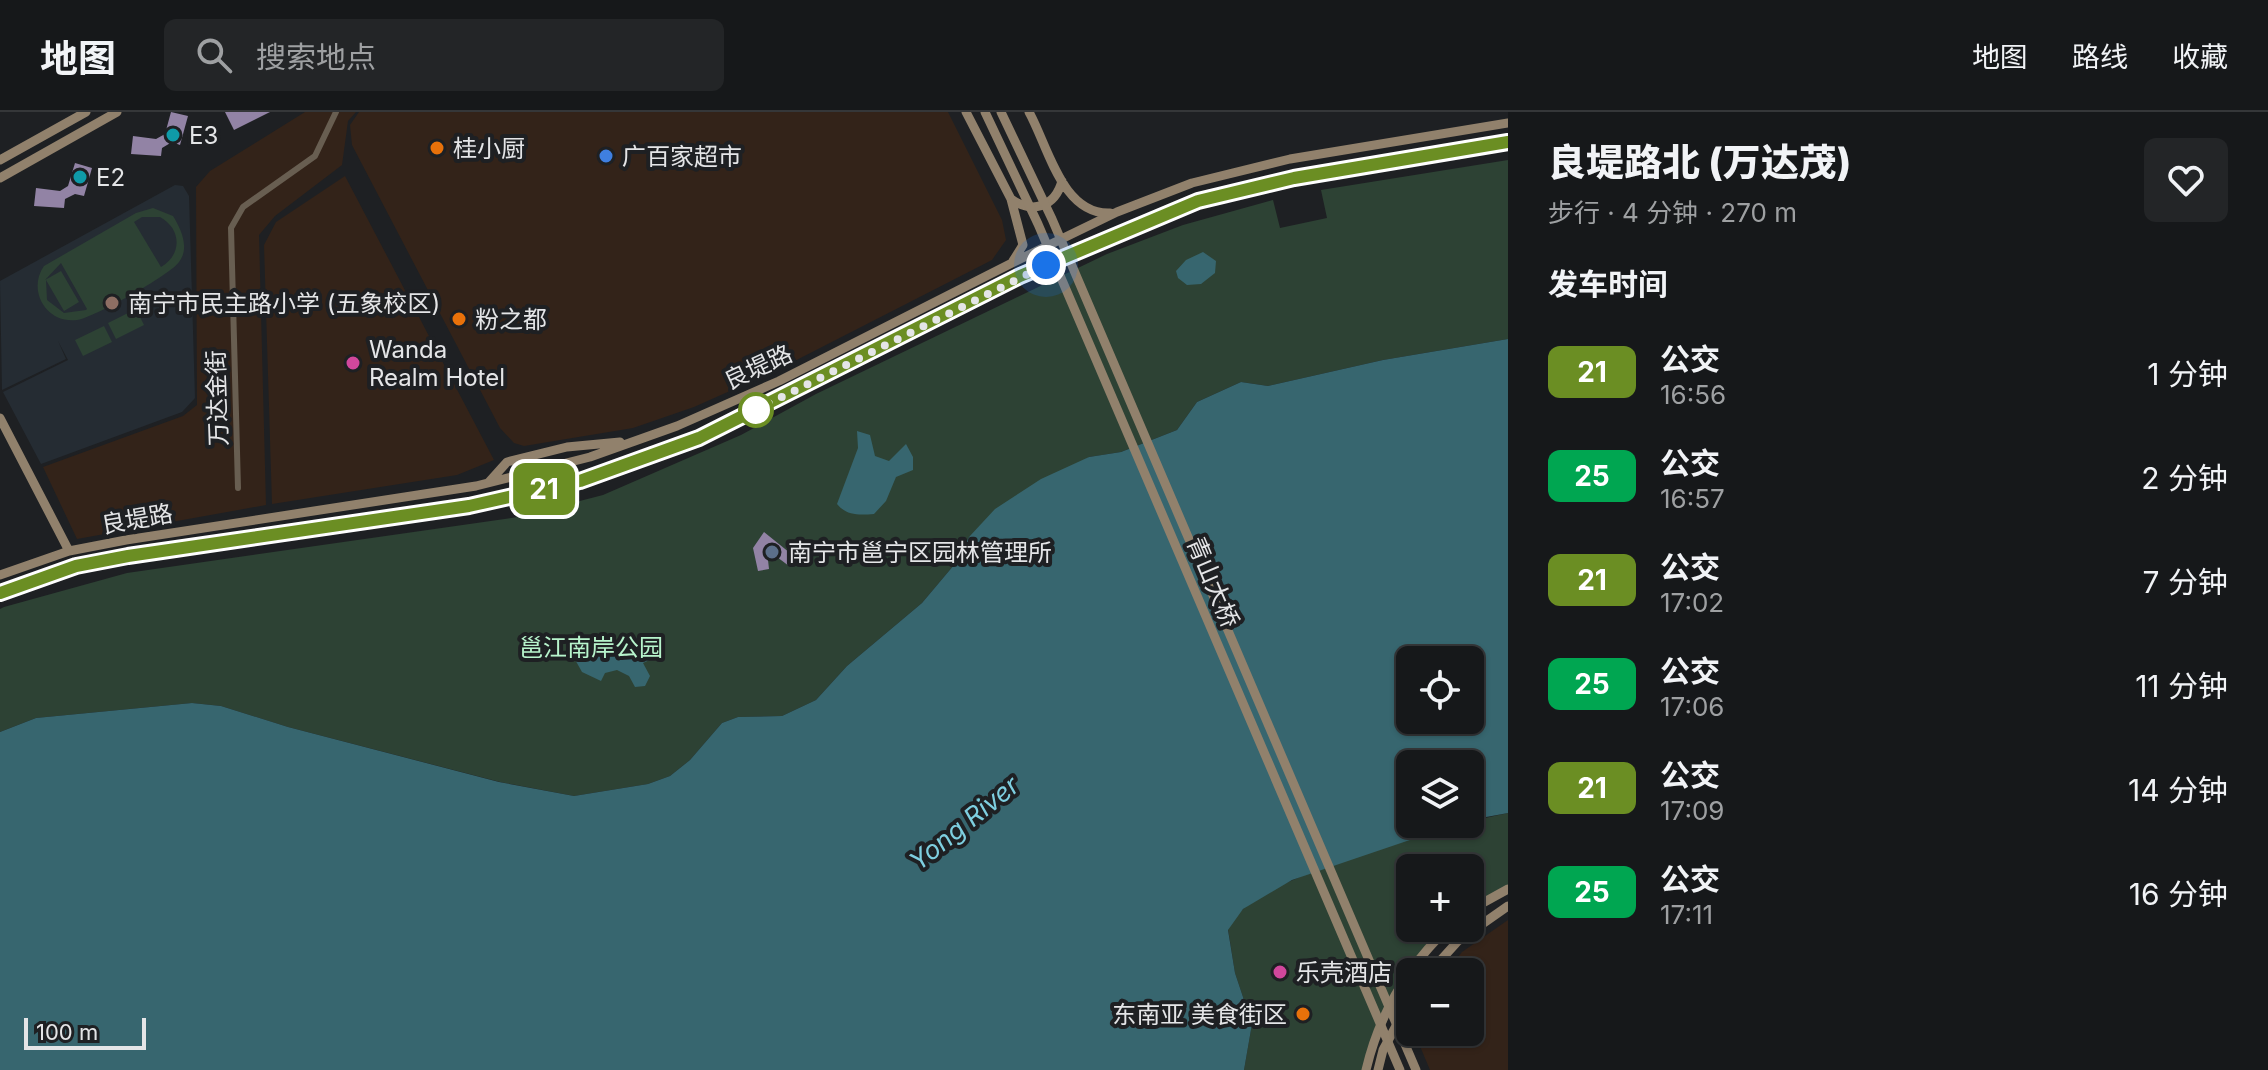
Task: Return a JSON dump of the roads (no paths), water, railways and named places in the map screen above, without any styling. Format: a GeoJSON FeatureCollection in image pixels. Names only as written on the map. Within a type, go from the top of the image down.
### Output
{"type":"FeatureCollection","features":[{"type":"Feature","properties":{"kind":"main road"},"geometry":{"type":"LineString","coordinates":[[0,160],[86,112]]}},
{"type":"Feature","properties":{"kind":"main road"},"geometry":{"type":"LineString","coordinates":[[0,178],[117,112]]}},
{"type":"Feature","properties":{"kind":"main road"},"geometry":{"type":"LineString","coordinates":[[966,112],[1011,199],[1023,238],[1023,245],[1010,264]]}},
{"type":"Feature","properties":{"kind":"main road","name":"青山大桥"},"geometry":{"type":"LineString","coordinates":[[985,112],[1038,224],[1400,1070]]}},
{"type":"Feature","properties":{"kind":"main road","name":"青山大桥"},"geometry":{"type":"LineString","coordinates":[[1001,112],[1052,219],[1418,1070]]}},
{"type":"Feature","properties":{"kind":"main road"},"geometry":{"type":"LineString","coordinates":[[1029,112],[1062,181],[1086,209],[1117,212]]}},
{"type":"Feature","properties":{"kind":"main road","name":"良堤路"},"geometry":{"type":"LineString","coordinates":[[0,575],[69,551],[487,483],[590,457],[779,381],[1117,212],[1192,183],[1290,159],[1508,123]]}},
{"type":"Feature","properties":{"kind":"main road","name":"良堤路"},"geometry":{"type":"LineString","coordinates":[[0,593],[76,566],[469,506],[580,481],[699,438],[1111,235],[1198,201],[1294,178],[1508,142]]}},
{"type":"Feature","properties":{"kind":"main road"},"geometry":{"type":"LineString","coordinates":[[1011,199],[1029,208],[1042,206],[1053,199],[1062,181]]}},
{"type":"Feature","properties":{"kind":"main road"},"geometry":{"type":"LineString","coordinates":[[957,290],[965,305]]}},
{"type":"Feature","properties":{"kind":"main road"},"geometry":{"type":"LineString","coordinates":[[0,418],[69,551]]}},
{"type":"Feature","properties":{"kind":"main road"},"geometry":{"type":"LineString","coordinates":[[487,483],[507,462],[567,447],[635,441]]}},
{"type":"Feature","properties":{"kind":"main road"},"geometry":{"type":"LineString","coordinates":[[1484,902],[1508,889]]}},
{"type":"Feature","properties":{"kind":"main road"},"geometry":{"type":"LineString","coordinates":[[1443,958],[1458,941],[1508,906]]}},
{"type":"Feature","properties":{"kind":"main road"},"geometry":{"type":"LineString","coordinates":[[1366,1070],[1371,1049],[1396,991],[1433,942]]}},
{"type":"Feature","properties":{"kind":"main road"},"geometry":{"type":"LineString","coordinates":[[1380,1067],[1396,1027]]}},
{"type":"Feature","properties":{"kind":"street","name":"万达金街"},"geometry":{"type":"LineString","coordinates":[[238,488],[231,228],[243,207],[315,156],[336,112]]}},
{"type":"Feature","properties":{"kind":"street"},"geometry":{"type":"LineString","coordinates":[[1409,1046],[1418,1070]]}},
{"type":"Feature","properties":{"kind":"water"},"geometry":{"type":"Polygon","coordinates":[[[1203,252],[1216,261],[1215,273],[1201,284],[1187,285],[1178,278],[1176,271],[1186,260],[1203,252]]]}},
{"type":"Feature","properties":{"kind":"water","name":"Yong River"},"geometry":{"type":"Polygon","coordinates":[[[1508,339],[1508,813],[1484,817],[1484,750],[1396,750],[1396,838],[1416,838],[1292,880],[1243,909],[1228,930],[1235,973],[1252,1024],[1244,1070],[0,1070],[0,732],[36,718],[192,703],[221,706],[288,727],[499,782],[574,796],[648,784],[670,776],[690,760],[722,723],[738,717],[782,716],[816,700],[847,666],[922,603],[954,565],[969,537],[995,509],[1041,479],[1089,457],[1121,452],[1177,430],[1197,402],[1241,382],[1268,386],[1383,360],[1508,339]]]}},
{"type":"Feature","properties":{"kind":"water"},"geometry":{"type":"Polygon","coordinates":[[[857,431],[870,435],[875,456],[889,461],[906,444],[913,457],[913,470],[896,477],[886,501],[874,514],[849,513],[837,504],[858,448],[857,431]]]}},
{"type":"Feature","properties":{"kind":"water"},"geometry":{"type":"Polygon","coordinates":[[[640,634],[654,639],[658,656],[643,663],[650,676],[645,686],[635,687],[629,676],[617,670],[605,673],[601,681],[582,672],[573,656],[579,644],[594,642],[607,657],[622,655],[640,634]]]}},
{"type":"Feature","properties":{"kind":"place","name":"E3"},"geometry":{"type":"Point","coordinates":[173,135]}},
{"type":"Feature","properties":{"kind":"place","name":"桂小厨"},"geometry":{"type":"Point","coordinates":[437,148]}},
{"type":"Feature","properties":{"kind":"place","name":"广百家超市"},"geometry":{"type":"Point","coordinates":[606,156]}},
{"type":"Feature","properties":{"kind":"place","name":"E2"},"geometry":{"type":"Point","coordinates":[80,177]}},
{"type":"Feature","properties":{"kind":"place","name":"南宁市民主路小学 (五象校区)"},"geometry":{"type":"Point","coordinates":[112,303]}},
{"type":"Feature","properties":{"kind":"place","name":"粉之都"},"geometry":{"type":"Point","coordinates":[459,319]}},
{"type":"Feature","properties":{"kind":"place","name":"Wanda Realm Hotel"},"geometry":{"type":"Point","coordinates":[353,363]}},
{"type":"Feature","properties":{"kind":"place","name":"南宁市邕宁区园林管理所"},"geometry":{"type":"Point","coordinates":[772,552]}},
{"type":"Feature","properties":{"kind":"place","name":"乐壳酒店"},"geometry":{"type":"Point","coordinates":[1280,972]}},
{"type":"Feature","properties":{"kind":"place","name":"东南亚 美食街区"},"geometry":{"type":"Point","coordinates":[1303,1014]}},
{"type":"Feature","properties":{"kind":"park label","name":"邕江南岸公园"},"geometry":{"type":"Point","coordinates":[591,647]}}]}
